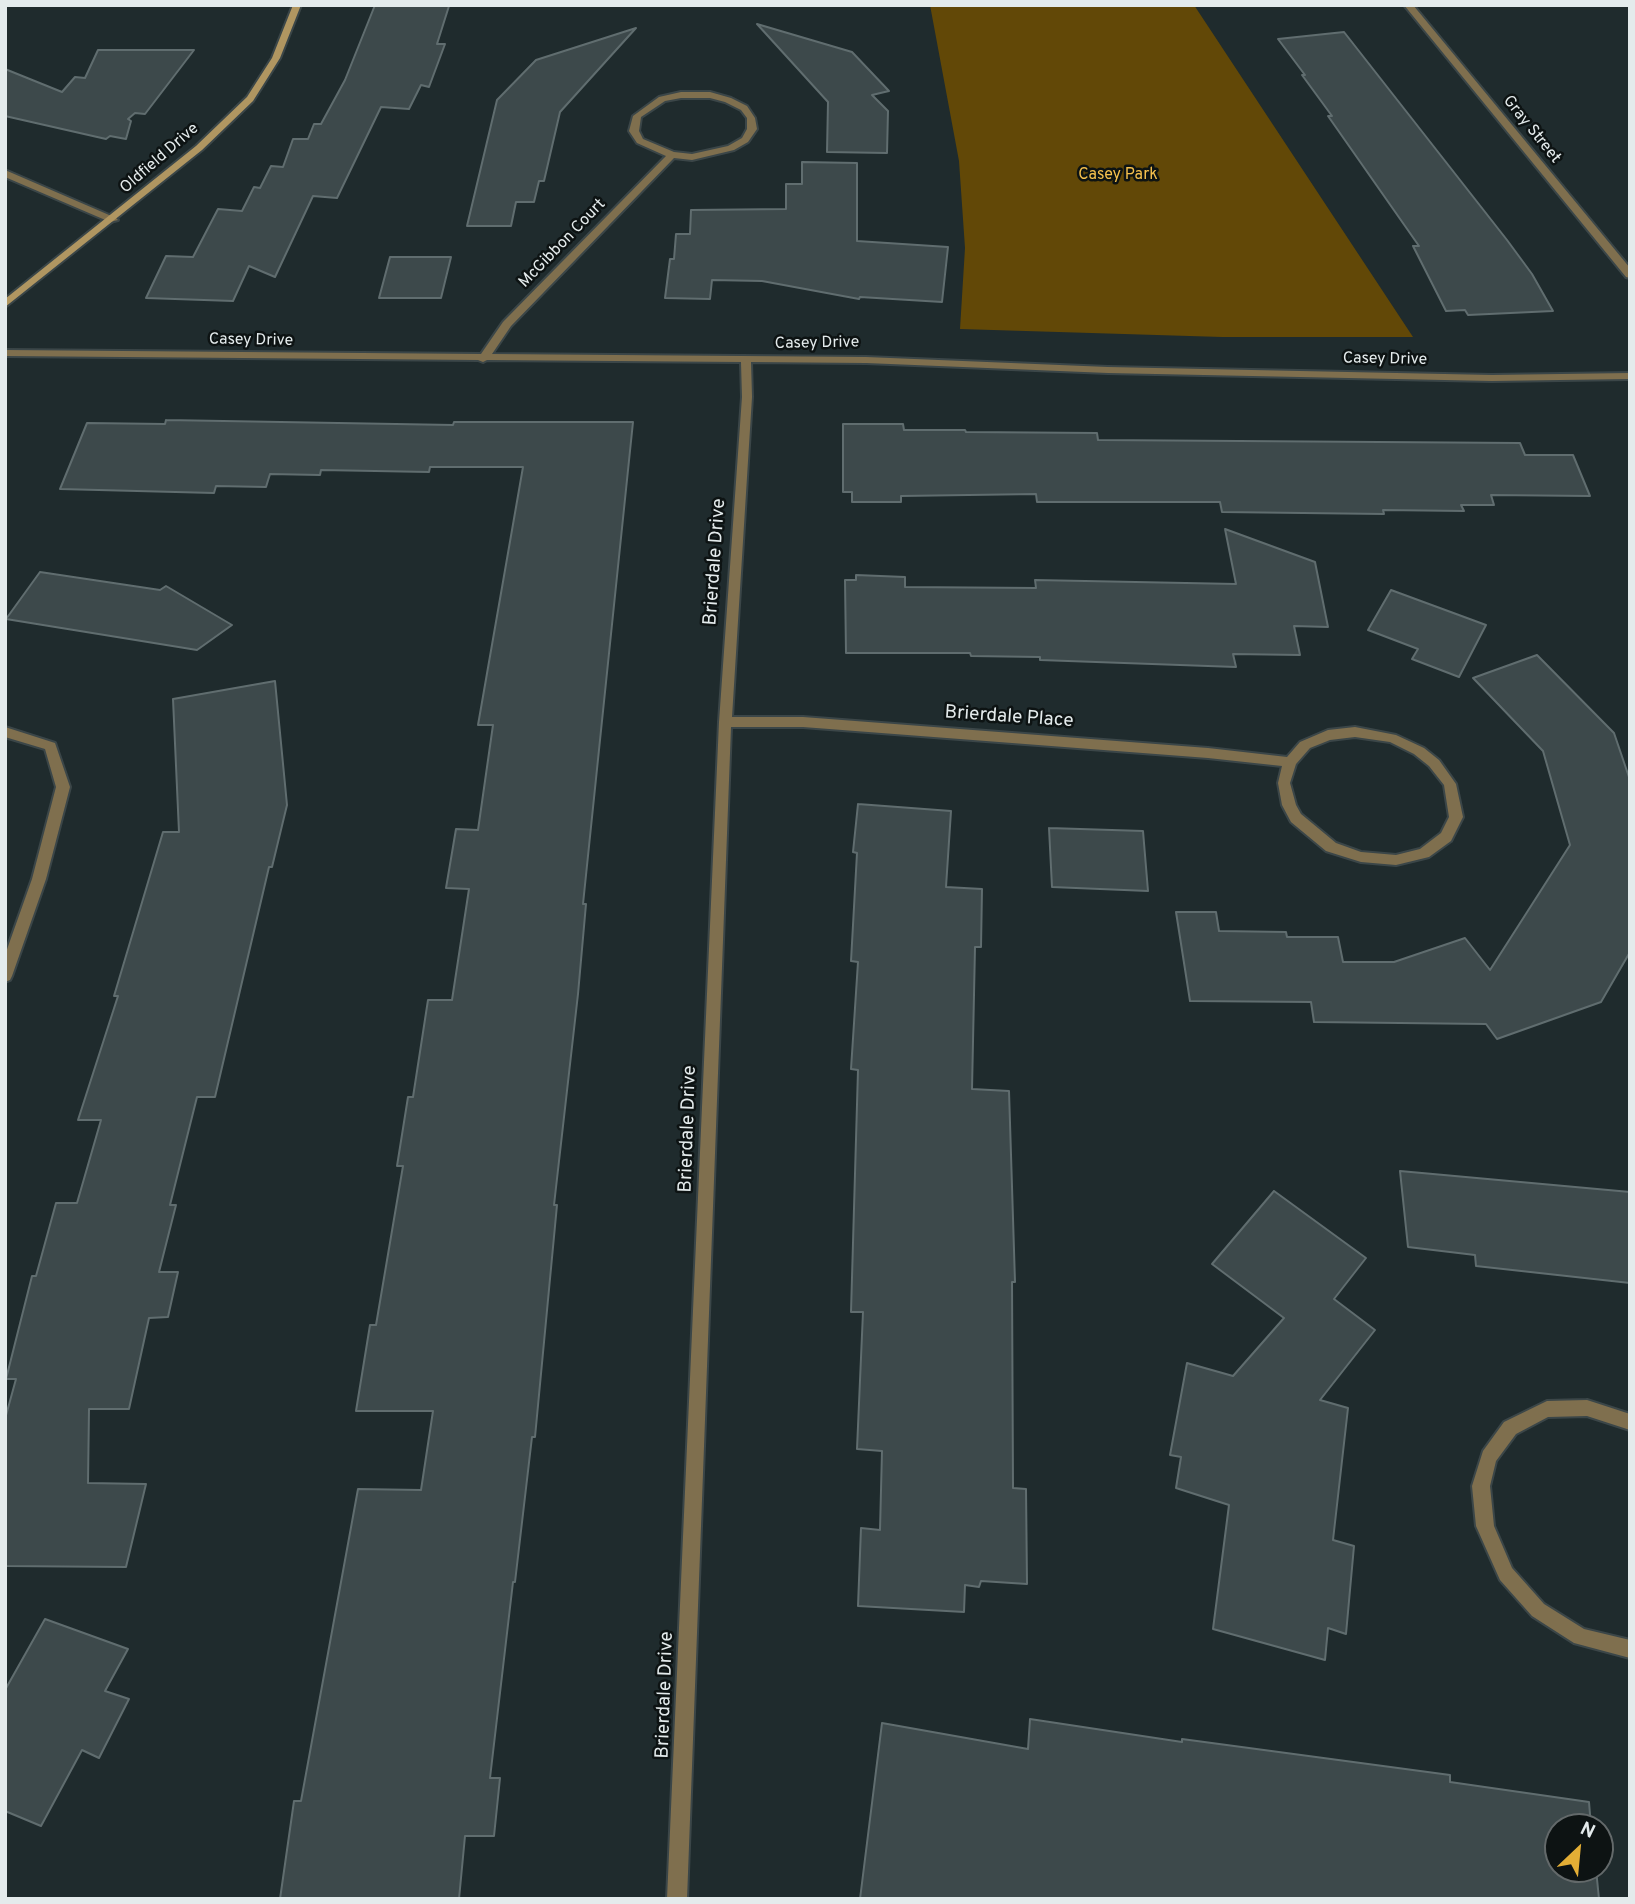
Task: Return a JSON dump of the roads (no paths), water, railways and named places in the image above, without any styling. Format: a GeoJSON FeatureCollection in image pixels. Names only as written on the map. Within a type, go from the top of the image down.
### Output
{"type":"FeatureCollection","features":[{"type":"Feature","properties":{"kind":"street","name":"Oldfield Drive"},"geometry":{"type":"LineString","coordinates":[[5,304],[200,148],[250,99],[276,58],[297,5]]}},
{"type":"Feature","properties":{"kind":"street","name":"Gray Street"},"geometry":{"type":"LineString","coordinates":[[1408,5],[1630,275]]}},
{"type":"Feature","properties":{"kind":"street"},"geometry":{"type":"LineString","coordinates":[[681,95],[710,95],[736,104],[751,118],[752,129],[745,140],[731,148],[692,157],[672,155],[647,145],[634,131],[637,116],[662,99],[681,95]]}},
{"type":"Feature","properties":{"kind":"street","name":"McGibbon Court"},"geometry":{"type":"LineString","coordinates":[[483,359],[507,324],[672,155]]}},
{"type":"Feature","properties":{"kind":"street"},"geometry":{"type":"LineString","coordinates":[[5,173],[113,220]]}},
{"type":"Feature","properties":{"kind":"street","name":"Casey Drive"},"geometry":{"type":"LineString","coordinates":[[5,353],[483,359],[866,360],[1108,370],[1492,378],[1630,376]]}},
{"type":"Feature","properties":{"kind":"street","name":"Brierdale Drive"},"geometry":{"type":"LineString","coordinates":[[677,1899],[725,722],[747,397],[746,361]]}},
{"type":"Feature","properties":{"kind":"street","name":"Brierdale Place"},"geometry":{"type":"LineString","coordinates":[[725,722],[816,723],[1208,752],[1290,762]]}},
{"type":"Feature","properties":{"kind":"street"},"geometry":{"type":"LineString","coordinates":[[5,732],[50,746],[64,787],[39,879],[5,976]]}},
{"type":"Feature","properties":{"kind":"street"},"geometry":{"type":"LineString","coordinates":[[1354,732],[1392,738],[1434,763],[1450,784],[1456,817],[1446,836],[1423,853],[1396,860],[1361,857],[1331,847],[1296,818],[1289,805],[1284,783],[1290,762],[1305,745],[1328,735],[1354,732]]}},
{"type":"Feature","properties":{"kind":"street"},"geometry":{"type":"LineString","coordinates":[[1630,1422],[1587,1408],[1547,1409],[1510,1428],[1489,1457],[1481,1486],[1485,1527],[1506,1574],[1538,1610],[1580,1637],[1630,1649]]}},
{"type":"Feature","properties":{"kind":"park label","name":"Casey Park"},"geometry":{"type":"Point","coordinates":[1118,176]}}]}
